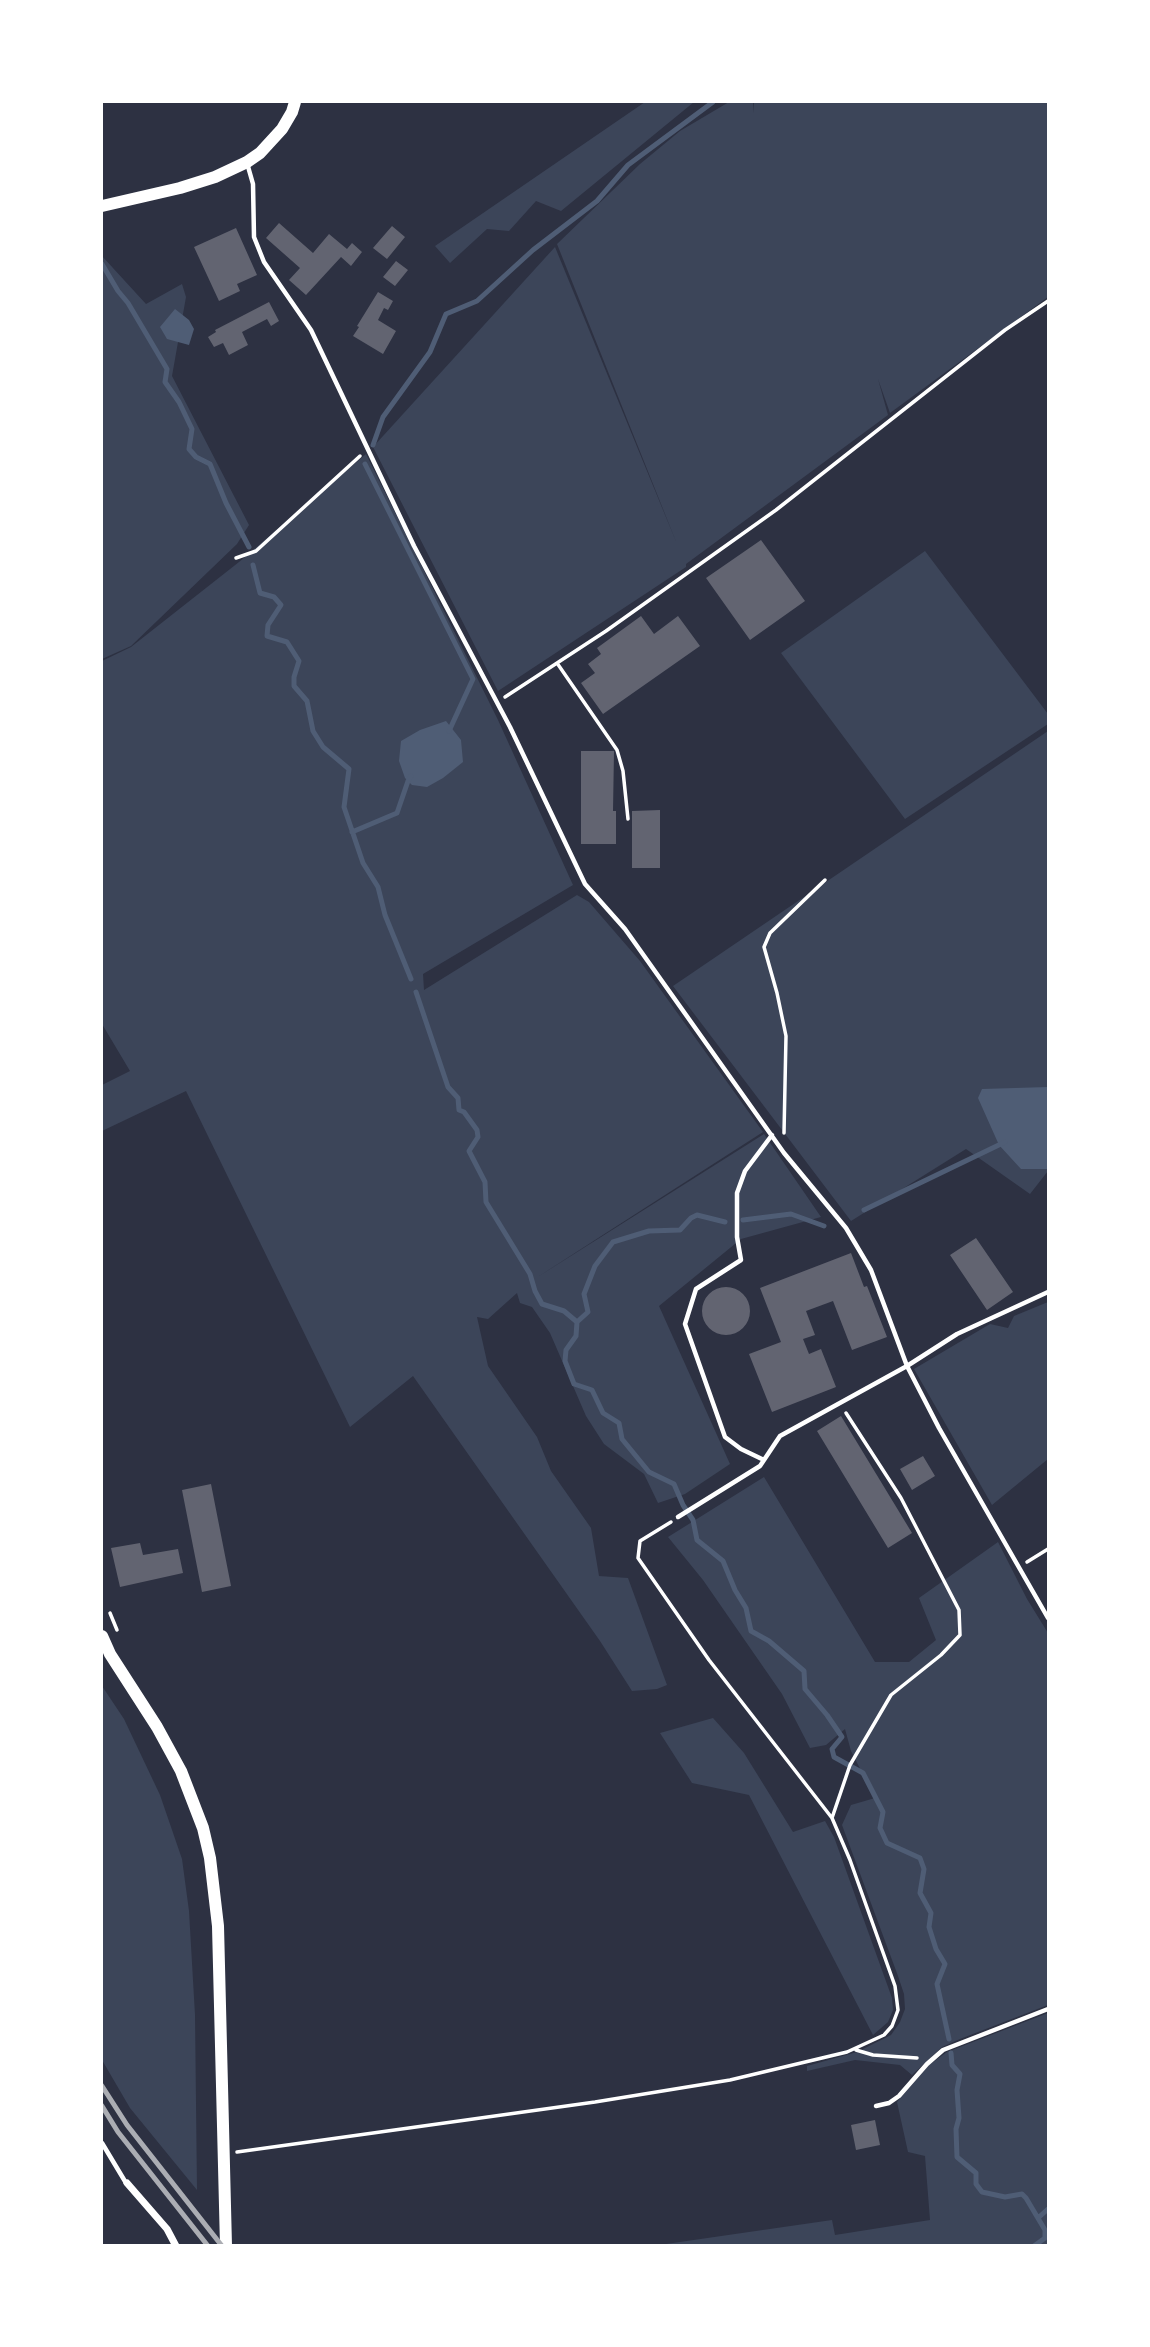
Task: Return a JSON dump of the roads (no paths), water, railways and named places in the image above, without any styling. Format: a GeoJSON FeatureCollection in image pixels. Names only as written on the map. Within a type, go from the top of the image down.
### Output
{"type":"FeatureCollection","features":[{"type":"Feature","properties":{"kind":"street"},"geometry":{"type":"LineString","coordinates":[[102,206],[192,184],[247,162],[260,153],[282,129],[295,102]]}},
{"type":"Feature","properties":{"kind":"street"},"geometry":{"type":"LineString","coordinates":[[102,1636],[181,1771],[208,1851],[217,1917],[226,2245]]}},
{"type":"Feature","properties":{"kind":"street"},"geometry":{"type":"LineString","coordinates":[[127,2183],[167,2230],[176,2245]]}},
{"type":"Feature","properties":{"kind":"lane"},"geometry":{"type":"LineString","coordinates":[[247,162],[253,184],[254,237],[264,262],[311,330],[414,546],[497,702],[586,884],[625,929],[784,1153],[846,1228],[871,1270],[907,1366],[939,1428],[1048,1618]]}},
{"type":"Feature","properties":{"kind":"lane"},"geometry":{"type":"LineString","coordinates":[[764,1460],[741,1449],[725,1437],[685,1324],[696,1289],[741,1260],[737,1237],[737,1193],[745,1171],[772,1135]]}},
{"type":"Feature","properties":{"kind":"lane"},"geometry":{"type":"LineString","coordinates":[[678,1517],[760,1466],[780,1436],[907,1366],[957,1334],[1048,1292]]}},
{"type":"Feature","properties":{"kind":"lane"},"geometry":{"type":"LineString","coordinates":[[876,2106],[894,2100],[943,2050],[1048,2009]]}},
{"type":"Feature","properties":{"kind":"lane"},"geometry":{"type":"LineString","coordinates":[[102,2143],[127,2183]]}},
{"type":"Feature","properties":{"kind":"waterway"},"geometry":{"type":"LineString","coordinates":[[373,445],[383,417],[430,352],[446,314],[477,301],[533,250],[597,201],[628,165],[713,102]]}},
{"type":"Feature","properties":{"kind":"waterway"},"geometry":{"type":"LineString","coordinates":[[102,264],[167,369],[165,382],[179,402],[192,429],[189,449],[196,457],[210,464],[226,503],[249,547]]}},
{"type":"Feature","properties":{"kind":"waterway"},"geometry":{"type":"LineString","coordinates":[[365,464],[473,679],[449,731]]}},
{"type":"Feature","properties":{"kind":"waterway"},"geometry":{"type":"LineString","coordinates":[[253,565],[260,593],[274,597],[281,605],[268,625],[267,636],[287,642],[299,661],[294,686],[307,701],[313,731],[323,747],[349,769],[344,807],[363,863],[378,887],[385,915],[411,979]]}},
{"type":"Feature","properties":{"kind":"waterway"},"geometry":{"type":"LineString","coordinates":[[352,832],[397,813],[411,776]]}},
{"type":"Feature","properties":{"kind":"waterway"},"geometry":{"type":"LineString","coordinates":[[416,992],[448,1087],[458,1098],[459,1110],[464,1112],[477,1130],[478,1137],[469,1151],[485,1182],[486,1202],[530,1274],[542,1304],[564,1311],[577,1322],[576,1336],[566,1350],[565,1361],[574,1384],[592,1390],[603,1413],[619,1423],[622,1439],[649,1472],[674,1484],[693,1520],[697,1540],[723,1561],[746,1608],[751,1631],[769,1641],[804,1671],[805,1689],[842,1737],[832,1749],[834,1757],[863,1773],[883,1812],[880,1828],[887,1843],[920,1858],[924,1869],[920,1893],[931,1913],[929,1927],[936,1949],[945,1964],[937,1984],[949,2039]]}},
{"type":"Feature","properties":{"kind":"waterway"},"geometry":{"type":"LineString","coordinates":[[864,1210],[1005,1142]]}},
{"type":"Feature","properties":{"kind":"waterway"},"geometry":{"type":"LineString","coordinates":[[743,1220],[791,1214],[824,1226]]}},
{"type":"Feature","properties":{"kind":"waterway"},"geometry":{"type":"LineString","coordinates":[[577,1322],[588,1312],[584,1294],[595,1266],[613,1242],[649,1231],[680,1230],[697,1215],[725,1222]]}},
{"type":"Feature","properties":{"kind":"waterway"},"geometry":{"type":"LineString","coordinates":[[951,2053],[952,2065],[960,2074],[957,2090],[957,2157],[976,2173],[976,2184],[982,2192],[1005,2197],[1022,2194],[1026,2198],[1045,2230],[1045,2238],[1034,2246]]}},
{"type":"Feature","properties":{"kind":"waterway"},"geometry":{"type":"LineString","coordinates":[[1038,2218],[1048,2209]]}},
{"type":"Feature","properties":{"kind":"railway"},"geometry":{"type":"LineString","coordinates":[[102,2086],[127,2125],[222,2246]]}},
{"type":"Feature","properties":{"kind":"railway"},"geometry":{"type":"LineString","coordinates":[[102,2106],[118,2132],[208,2246]]}}]}
